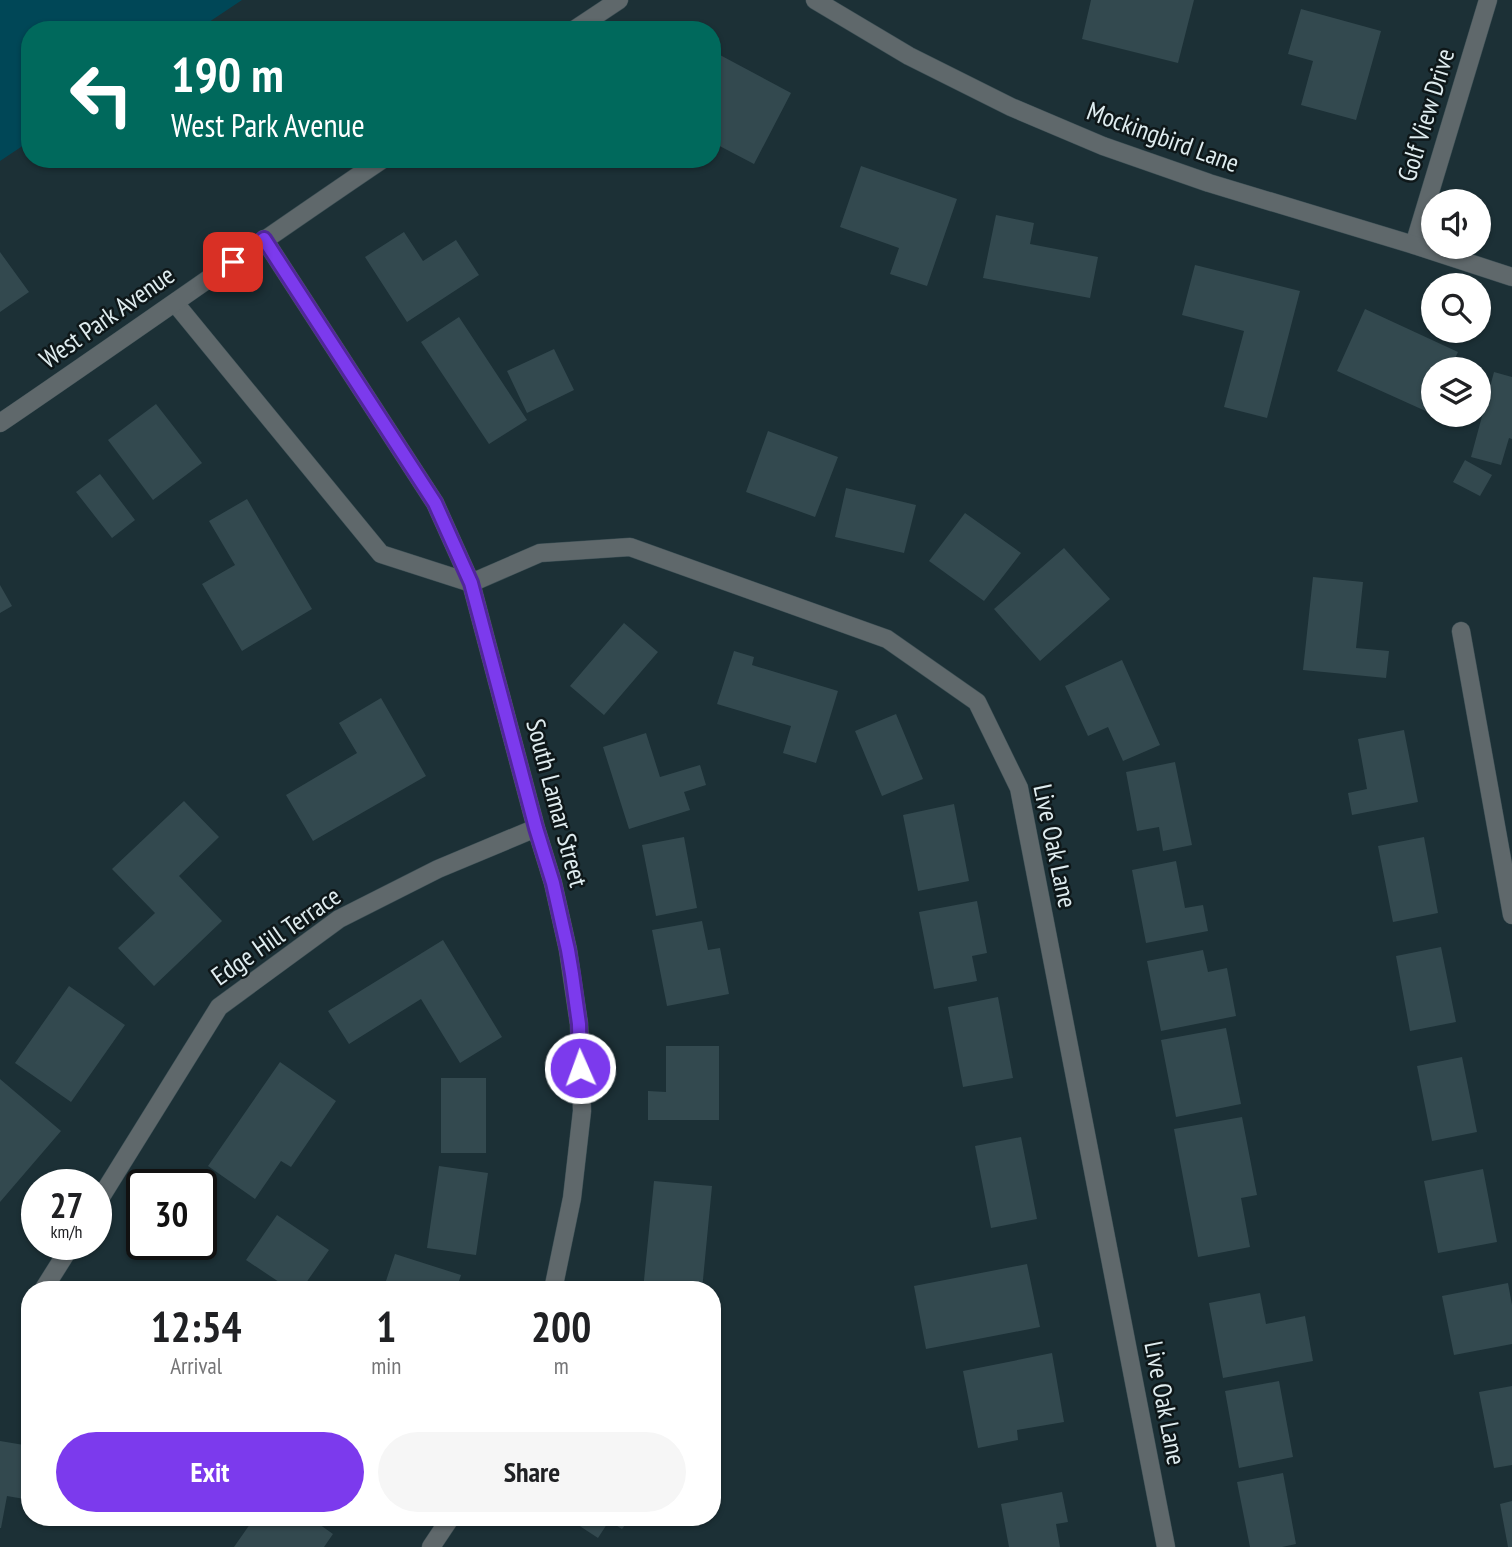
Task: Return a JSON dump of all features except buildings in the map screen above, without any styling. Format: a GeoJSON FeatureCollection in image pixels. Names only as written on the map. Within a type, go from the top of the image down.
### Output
{"type":"FeatureCollection","features":[{"type":"Feature","properties":{"kind":"street"},"geometry":{"type":"LineString","coordinates":[[588,21],[619,0]]}},
{"type":"Feature","properties":{"kind":"street","name":"Mockingbird Lane"},"geometry":{"type":"LineString","coordinates":[[816,0],[909,56],[1011,107],[1103,146],[1209,183],[1512,277]]}},
{"type":"Feature","properties":{"kind":"street","name":"Golf View Drive"},"geometry":{"type":"LineString","coordinates":[[1414,245],[1488,0]]}},
{"type":"Feature","properties":{"kind":"street","name":"West Park Avenue"},"geometry":{"type":"LineString","coordinates":[[0,423],[370,168]]}},
{"type":"Feature","properties":{"kind":"street","name":"South Lamar Street"},"geometry":{"type":"LineString","coordinates":[[264,239],[435,503],[471,583],[553,883],[568,950],[579,1024],[582,1111],[572,1198],[555,1281]]}},
{"type":"Feature","properties":{"kind":"street"},"geometry":{"type":"LineString","coordinates":[[175,303],[381,554],[471,583]]}},
{"type":"Feature","properties":{"kind":"street","name":"Live Oak Lane"},"geometry":{"type":"LineString","coordinates":[[471,583],[540,553],[630,547],[887,639],[977,702],[1018,788],[1166,1547]]}},
{"type":"Feature","properties":{"kind":"street"},"geometry":{"type":"LineString","coordinates":[[1461,631],[1512,915]]}},
{"type":"Feature","properties":{"kind":"street","name":"Edge Hill Terrace"},"geometry":{"type":"LineString","coordinates":[[112,1179],[219,1007],[339,919],[438,869],[536,828]]}},
{"type":"Feature","properties":{"kind":"street"},"geometry":{"type":"LineString","coordinates":[[49,1281],[62,1260]]}},
{"type":"Feature","properties":{"kind":"street"},"geometry":{"type":"LineString","coordinates":[[431,1547],[445,1526]]}},
{"type":"Feature","properties":{"kind":"shaded area"},"geometry":{"type":"Polygon","coordinates":[[[0,0],[242,0],[210,21],[21,21],[21,147],[0,161],[0,0]]]}},
{"type":"Feature","properties":{"kind":"route"},"geometry":{"type":"LineString","coordinates":[[233,262],[264,239],[435,503],[471,583],[553,883],[572,974],[579,1024],[580,1068]]}}]}
